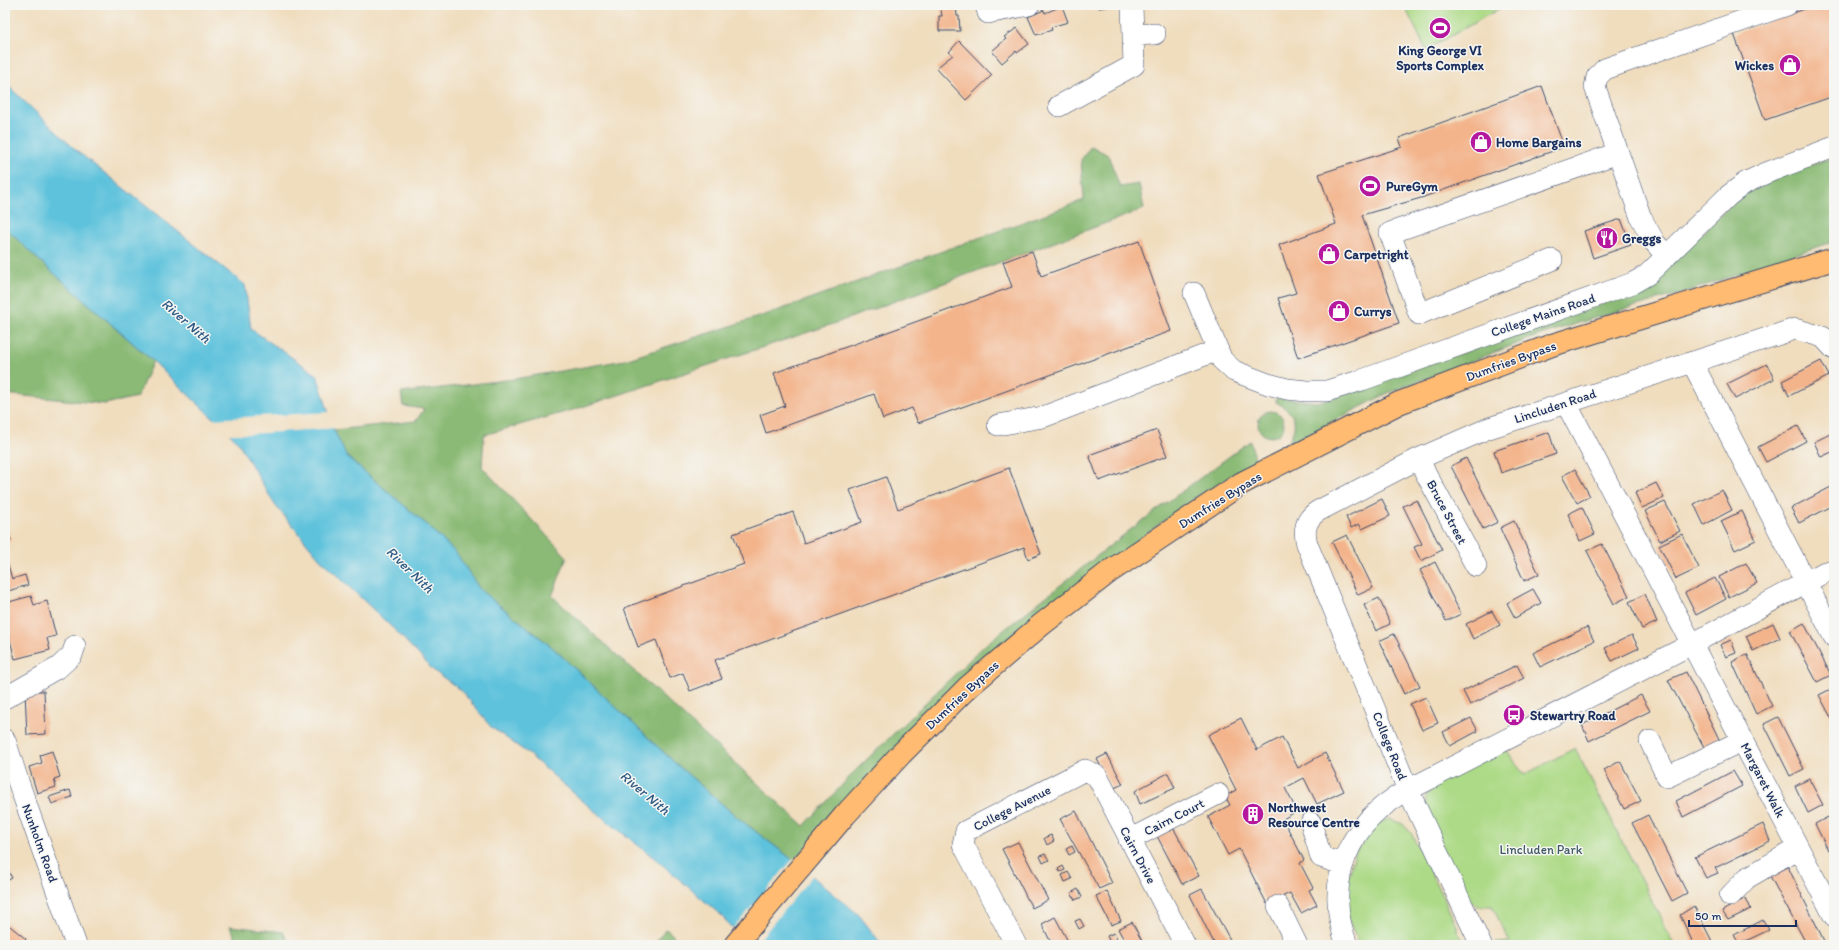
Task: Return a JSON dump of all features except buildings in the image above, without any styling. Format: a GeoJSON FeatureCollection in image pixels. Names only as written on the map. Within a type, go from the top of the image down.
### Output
{"type":"FeatureCollection","features":[{"type":"Feature","properties":{"kind":"highway","name":"Dumfries Bypass"},"geometry":{"type":"LineString","coordinates":[[735,945],[830,832],[901,754],[967,688],[1035,630],[1109,572],[1242,483],[1399,403],[1545,348],[1834,259]]}},
{"type":"Feature","properties":{"kind":"street"},"geometry":{"type":"LineString","coordinates":[[986,5],[988,14],[1029,5]]}},
{"type":"Feature","properties":{"kind":"street"},"geometry":{"type":"LineString","coordinates":[[1059,106],[1134,65],[1132,5]]}},
{"type":"Feature","properties":{"kind":"street"},"geometry":{"type":"LineString","coordinates":[[1668,256],[1647,231],[1595,87],[1597,77],[1605,69],[1787,5]]}},
{"type":"Feature","properties":{"kind":"street"},"geometry":{"type":"LineString","coordinates":[[1133,35],[1155,34]]}},
{"type":"Feature","properties":{"kind":"street","name":"College Mains Road"},"geometry":{"type":"LineString","coordinates":[[1220,355],[1234,372],[1268,384],[1294,390],[1327,391],[1362,380],[1633,283],[1647,275],[1728,196],[1745,183],[1766,173],[1834,147]]}},
{"type":"Feature","properties":{"kind":"street"},"geometry":{"type":"LineString","coordinates":[[1552,260],[1419,314],[1390,233],[1618,153]]}},
{"type":"Feature","properties":{"kind":"street"},"geometry":{"type":"LineString","coordinates":[[998,425],[1043,417],[1220,355],[1194,293]]}},
{"type":"Feature","properties":{"kind":"street","name":"Lincluden Road"},"geometry":{"type":"LineString","coordinates":[[1307,544],[1305,530],[1307,523],[1314,514],[1418,459],[1489,428],[1795,329],[1823,336],[1834,349]]}},
{"type":"Feature","properties":{"kind":"street"},"geometry":{"type":"LineString","coordinates":[[1692,362],[1834,637]]}},
{"type":"Feature","properties":{"kind":"street","name":"Margaret Walk"},"geometry":{"type":"LineString","coordinates":[[1566,403],[1834,916]]}},
{"type":"Feature","properties":{"kind":"street","name":"Bruce Street"},"geometry":{"type":"LineString","coordinates":[[1418,459],[1476,566]]}},
{"type":"Feature","properties":{"kind":"street","name":"College Road"},"geometry":{"type":"LineString","coordinates":[[1307,544],[1408,790],[1481,945]]}},
{"type":"Feature","properties":{"kind":"street"},"geometry":{"type":"LineString","coordinates":[[1347,945],[1339,919],[1337,905],[1339,878],[1342,864],[1351,843],[1364,824],[1386,803],[1408,790],[1692,644],[1806,583],[1834,570]]}},
{"type":"Feature","properties":{"kind":"street"},"geometry":{"type":"LineString","coordinates":[[5,698],[60,667],[72,655],[75,646]]}},
{"type":"Feature","properties":{"kind":"street","name":"Nunholm Road"},"geometry":{"type":"LineString","coordinates":[[5,740],[76,945]]}},
{"type":"Feature","properties":{"kind":"street"},"geometry":{"type":"LineString","coordinates":[[1650,741],[1667,777],[1743,740]]}},
{"type":"Feature","properties":{"kind":"street","name":"Cairn Drive"},"geometry":{"type":"LineString","coordinates":[[1085,770],[1097,776],[1185,945]]}},
{"type":"Feature","properties":{"kind":"street","name":"College Avenue"},"geometry":{"type":"LineString","coordinates":[[1016,945],[963,844],[966,831],[1085,770]]}},
{"type":"Feature","properties":{"kind":"street"},"geometry":{"type":"LineString","coordinates":[[5,799],[19,784]]}},
{"type":"Feature","properties":{"kind":"street","name":"Cairn Court"},"geometry":{"type":"LineString","coordinates":[[1129,840],[1218,794]]}},
{"type":"Feature","properties":{"kind":"street"},"geometry":{"type":"LineString","coordinates":[[1311,823],[1321,857],[1342,864]]}},
{"type":"Feature","properties":{"kind":"street"},"geometry":{"type":"LineString","coordinates":[[1730,896],[1747,878],[1798,848]]}},
{"type":"Feature","properties":{"kind":"street"},"geometry":{"type":"LineString","coordinates":[[1278,906],[1297,945]]}},
{"type":"Feature","properties":{"kind":"green space","name":"King George VI Sports Complex"},"geometry":{"type":"Polygon","coordinates":[[[1404,5],[1506,5],[1426,50],[1404,5]]]}},
{"type":"Feature","properties":{"kind":"green space"},"geometry":{"type":"Polygon","coordinates":[[[1091,146],[1108,155],[1120,187],[1139,184],[1144,209],[836,323],[576,409],[484,435],[482,467],[567,557],[552,596],[804,826],[856,770],[985,645],[1130,530],[1250,441],[1256,461],[1200,495],[1135,542],[793,860],[738,818],[675,763],[552,647],[480,590],[457,554],[427,525],[347,457],[334,430],[416,421],[424,409],[403,406],[401,393],[514,379],[625,360],[771,313],[1084,200],[1081,160],[1091,146]]]}},
{"type":"Feature","properties":{"kind":"green space"},"geometry":{"type":"Polygon","coordinates":[[[1834,157],[1834,241],[1686,292],[1540,335],[1388,393],[1287,445],[1293,431],[1294,420],[1288,411],[1276,402],[1276,398],[1317,402],[1333,398],[1643,290],[1737,199],[1766,182],[1834,157]]]}},
{"type":"Feature","properties":{"kind":"green space"},"geometry":{"type":"Polygon","coordinates":[[[5,227],[31,253],[153,361],[137,397],[105,404],[5,394],[5,227]]]}},
{"type":"Feature","properties":{"kind":"green space"},"geometry":{"type":"Polygon","coordinates":[[[1271,411],[1280,415],[1284,424],[1280,433],[1271,437],[1262,433],[1258,424],[1262,415],[1271,411]]]}},
{"type":"Feature","properties":{"kind":"green space","name":"Lincluden Park"},"geometry":{"type":"Polygon","coordinates":[[[1575,748],[1674,945],[1495,945],[1495,943],[1510,942],[1492,906],[1478,906],[1466,899],[1425,811],[1426,796],[1436,783],[1506,749],[1524,775],[1575,748]]]}},
{"type":"Feature","properties":{"kind":"green space"},"geometry":{"type":"Polygon","coordinates":[[[1389,819],[1403,824],[1411,833],[1457,926],[1457,931],[1465,943],[1468,943],[1469,945],[1360,945],[1348,919],[1345,890],[1355,853],[1378,823],[1389,819]]]}},
{"type":"Feature","properties":{"kind":"green space"},"geometry":{"type":"Polygon","coordinates":[[[230,926],[283,932],[290,945],[239,945],[230,926]]]}},
{"type":"Feature","properties":{"kind":"green space"},"geometry":{"type":"Polygon","coordinates":[[[666,929],[684,945],[653,945],[666,929]]]}},
{"type":"Feature","properties":{"kind":"water","name":"River Nith"},"geometry":{"type":"Polygon","coordinates":[[[5,83],[77,151],[245,285],[251,329],[317,375],[334,430],[347,457],[427,525],[457,554],[480,590],[552,647],[675,763],[738,818],[793,860],[859,915],[882,945],[750,945],[716,911],[658,861],[592,809],[526,752],[491,727],[461,690],[434,671],[399,634],[321,560],[275,505],[238,442],[153,361],[31,253],[5,227],[5,83]]]}},
{"type":"Feature","properties":{"kind":"pier"},"geometry":{"type":"Polygon","coordinates":[[[330,412],[335,428],[250,434],[227,434],[211,419],[330,412]]]}},
{"type":"Feature","properties":{"kind":"pier"},"geometry":{"type":"Polygon","coordinates":[[[794,858],[814,874],[755,945],[747,945],[732,930],[794,858]]]}},
{"type":"Feature","properties":{"kind":"place","name":"King George VI Sports Complex"},"geometry":{"type":"Point","coordinates":[1440,28]}},
{"type":"Feature","properties":{"kind":"place","name":"Wickes"},"geometry":{"type":"Point","coordinates":[1790,65]}},
{"type":"Feature","properties":{"kind":"place","name":"Home Bargains"},"geometry":{"type":"Point","coordinates":[1481,142]}},
{"type":"Feature","properties":{"kind":"place","name":"PureGym"},"geometry":{"type":"Point","coordinates":[1370,186]}},
{"type":"Feature","properties":{"kind":"place","name":"Greggs"},"geometry":{"type":"Point","coordinates":[1607,238]}},
{"type":"Feature","properties":{"kind":"place","name":"Carpetright"},"geometry":{"type":"Point","coordinates":[1329,254]}},
{"type":"Feature","properties":{"kind":"place","name":"Currys"},"geometry":{"type":"Point","coordinates":[1339,311]}},
{"type":"Feature","properties":{"kind":"place","name":"Stewartry Road"},"geometry":{"type":"Point","coordinates":[1514,715]}},
{"type":"Feature","properties":{"kind":"place","name":"Northwest Resource Centre"},"geometry":{"type":"Point","coordinates":[1253,814]}}]}
